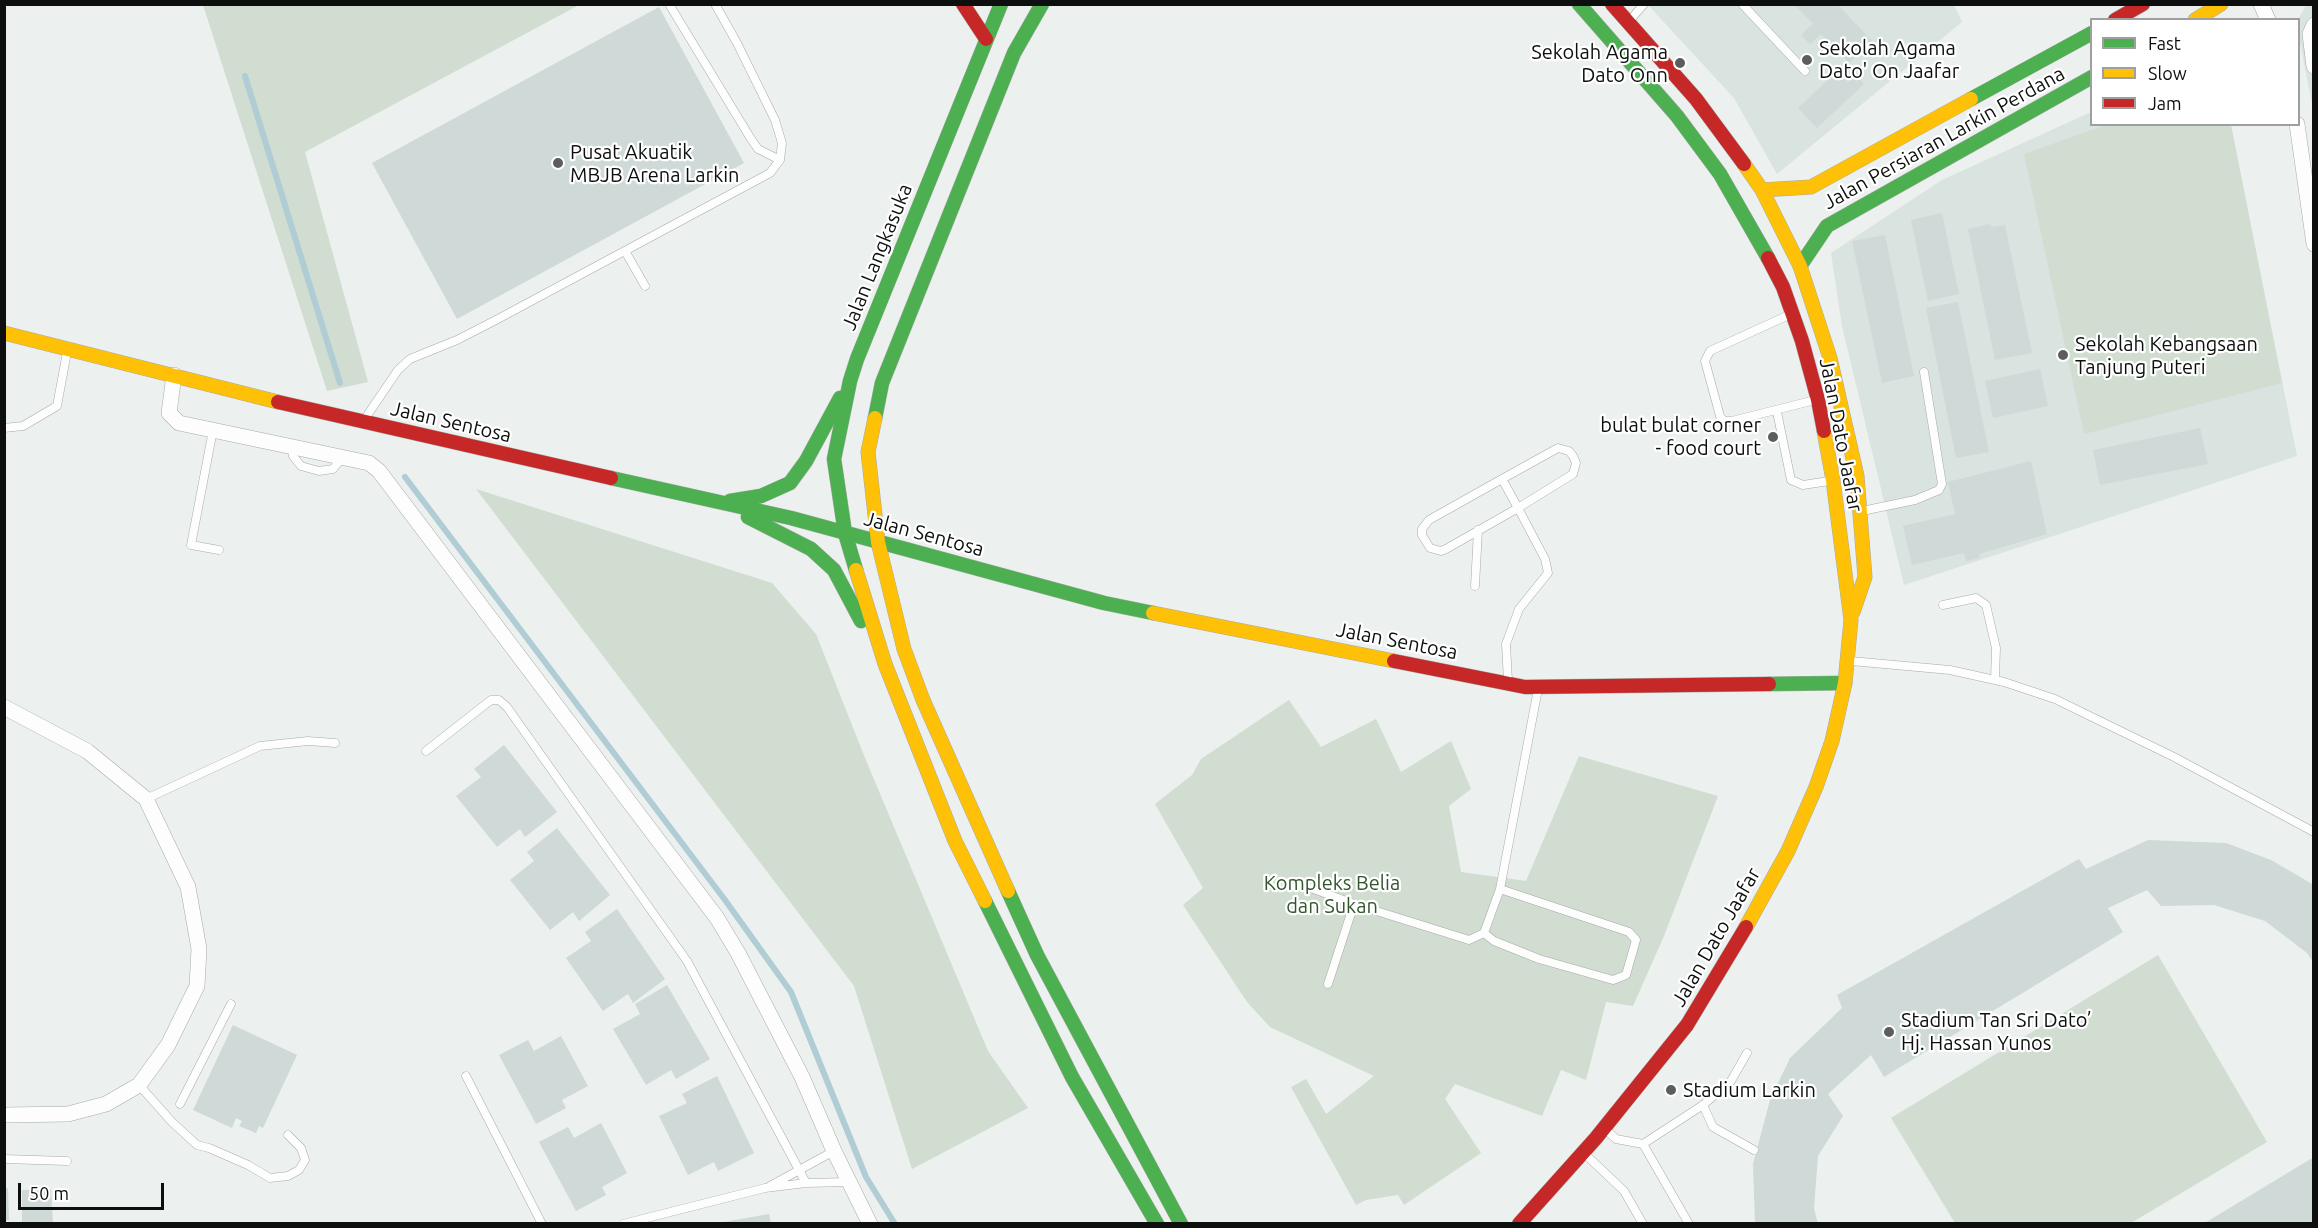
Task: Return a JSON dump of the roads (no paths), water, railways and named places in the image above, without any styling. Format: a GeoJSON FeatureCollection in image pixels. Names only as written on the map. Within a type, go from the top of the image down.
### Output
{"type":"FeatureCollection","features":[{"type":"Feature","properties":{"kind":"main road"},"geometry":{"type":"LineString","coordinates":[[963,4],[986,39]]}},
{"type":"Feature","properties":{"kind":"main road","name":"Jalan Langkasuka"},"geometry":{"type":"LineString","coordinates":[[885,664],[845,533],[834,459],[850,381],[1001,4]]}},
{"type":"Feature","properties":{"kind":"main road"},"geometry":{"type":"LineString","coordinates":[[1042,4],[1014,54],[882,383],[868,452],[878,542],[904,649],[923,700],[1037,955],[1181,1224]]}},
{"type":"Feature","properties":{"kind":"main road","name":"Jalan Dato Jaafar"},"geometry":{"type":"LineString","coordinates":[[1519,1224],[1584,1153],[1687,1025],[1751,919],[1788,851],[1816,787],[1832,741],[1845,683],[1851,620],[1833,480],[1818,400],[1802,341],[1783,287],[1720,174],[1677,116],[1579,4]]}},
{"type":"Feature","properties":{"kind":"main road","name":"Jalan Dato Jaafar"},"geometry":{"type":"LineString","coordinates":[[1612,4],[1696,99],[1762,190],[1800,267],[1819,320],[1857,476],[1865,577],[1851,620]]}},
{"type":"Feature","properties":{"kind":"main road"},"geometry":{"type":"LineString","coordinates":[[2118,18],[2143,4]]}},
{"type":"Feature","properties":{"kind":"main road"},"geometry":{"type":"LineString","coordinates":[[2198,18],[2222,4]]}},
{"type":"Feature","properties":{"kind":"main road","name":"Jalan Persiaran Larkin Perdana"},"geometry":{"type":"LineString","coordinates":[[1762,190],[1810,187],[2090,34]]}},
{"type":"Feature","properties":{"kind":"main road","name":"Jalan Persiaran Larkin Perdana"},"geometry":{"type":"LineString","coordinates":[[1800,267],[1827,226],[2090,78]]}},
{"type":"Feature","properties":{"kind":"main road","name":"Jalan Sentosa"},"geometry":{"type":"LineString","coordinates":[[4,333],[363,422],[790,518],[1104,603],[1508,684],[1538,688],[1845,683]]}},
{"type":"Feature","properties":{"kind":"main road"},"geometry":{"type":"LineString","coordinates":[[720,503],[761,496],[790,483],[806,461],[850,381]]}},
{"type":"Feature","properties":{"kind":"main road"},"geometry":{"type":"LineString","coordinates":[[720,503],[811,549],[834,570],[885,664],[955,841],[1028,991],[1072,1077],[1156,1224]]}},
{"type":"Feature","properties":{"kind":"street"},"geometry":{"type":"LineString","coordinates":[[2261,4],[2267,18]]}},
{"type":"Feature","properties":{"kind":"street"},"geometry":{"type":"LineString","coordinates":[[2313,26],[2310,34],[2313,66]]}},
{"type":"Feature","properties":{"kind":"street"},"geometry":{"type":"LineString","coordinates":[[2296,126],[2313,244]]}},
{"type":"Feature","properties":{"kind":"street"},"geometry":{"type":"LineString","coordinates":[[174,375],[169,413],[179,423],[369,464],[379,471],[717,918],[738,953],[802,1077],[834,1151],[870,1224]]}},
{"type":"Feature","properties":{"kind":"street"},"geometry":{"type":"LineString","coordinates":[[4,707],[87,751],[146,799],[188,887],[198,949],[197,986],[168,1045],[140,1085],[106,1104],[68,1114],[4,1115]]}},
{"type":"Feature","properties":{"kind":"lane"},"geometry":{"type":"LineString","coordinates":[[669,4],[758,149],[780,160]]}},
{"type":"Feature","properties":{"kind":"lane"},"geometry":{"type":"LineString","coordinates":[[363,422],[398,370],[410,359],[457,340],[770,173],[780,160],[782,143],[776,120],[715,4]]}},
{"type":"Feature","properties":{"kind":"lane"},"geometry":{"type":"LineString","coordinates":[[1628,21],[1644,4]]}},
{"type":"Feature","properties":{"kind":"lane"},"geometry":{"type":"LineString","coordinates":[[1742,4],[1805,71]]}},
{"type":"Feature","properties":{"kind":"lane"},"geometry":{"type":"LineString","coordinates":[[625,251],[645,286]]}},
{"type":"Feature","properties":{"kind":"lane"},"geometry":{"type":"LineString","coordinates":[[1792,313],[1718,345],[1710,351],[1705,361],[1720,416],[1724,421],[1732,422],[1818,400]]}},
{"type":"Feature","properties":{"kind":"lane"},"geometry":{"type":"LineString","coordinates":[[4,428],[23,426],[57,406],[68,349]]}},
{"type":"Feature","properties":{"kind":"lane"},"geometry":{"type":"LineString","coordinates":[[1861,512],[1915,500],[1939,490],[1942,484],[1924,372]]}},
{"type":"Feature","properties":{"kind":"lane"},"geometry":{"type":"LineString","coordinates":[[1777,412],[1791,480],[1803,485],[1833,480]]}},
{"type":"Feature","properties":{"kind":"lane"},"geometry":{"type":"LineString","coordinates":[[213,430],[191,545],[219,550]]}},
{"type":"Feature","properties":{"kind":"lane"},"geometry":{"type":"LineString","coordinates":[[1558,448],[1569,451],[1575,464],[1573,474],[1518,508],[1441,551],[1430,548],[1422,535],[1422,529],[1429,520],[1502,478],[1558,448]]}},
{"type":"Feature","properties":{"kind":"lane"},"geometry":{"type":"LineString","coordinates":[[1502,478],[1545,559],[1548,573],[1519,609],[1506,644],[1508,684]]}},
{"type":"Feature","properties":{"kind":"lane"},"geometry":{"type":"LineString","coordinates":[[1476,586],[1478,530]]}},
{"type":"Feature","properties":{"kind":"lane"},"geometry":{"type":"LineString","coordinates":[[1943,606],[1976,598],[1986,605],[1996,648],[1995,679]]}},
{"type":"Feature","properties":{"kind":"lane"},"geometry":{"type":"LineString","coordinates":[[1848,661],[1950,670],[1995,679],[2055,699],[2174,757],[2313,832]]}},
{"type":"Feature","properties":{"kind":"lane"},"geometry":{"type":"LineString","coordinates":[[1303,885],[1354,904],[1469,940],[1484,933],[1500,889],[1538,688]]}},
{"type":"Feature","properties":{"kind":"lane"},"geometry":{"type":"LineString","coordinates":[[426,751],[491,700],[499,700],[507,707],[687,961],[806,1183]]}},
{"type":"Feature","properties":{"kind":"lane"},"geometry":{"type":"LineString","coordinates":[[146,799],[260,746],[308,741],[335,743]]}},
{"type":"Feature","properties":{"kind":"lane"},"geometry":{"type":"LineString","coordinates":[[1484,933],[1494,941],[1539,959],[1613,980],[1626,975],[1636,940],[1629,932],[1500,889]]}},
{"type":"Feature","properties":{"kind":"lane"},"geometry":{"type":"LineString","coordinates":[[1328,984],[1354,904]]}},
{"type":"Feature","properties":{"kind":"lane"},"geometry":{"type":"LineString","coordinates":[[180,1104],[231,1004]]}},
{"type":"Feature","properties":{"kind":"lane"},"geometry":{"type":"LineString","coordinates":[[1604,1128],[1616,1139],[1643,1144],[1703,1105],[1731,1081],[1748,1053]]}},
{"type":"Feature","properties":{"kind":"lane"},"geometry":{"type":"LineString","coordinates":[[466,1076],[542,1224]]}},
{"type":"Feature","properties":{"kind":"lane"},"geometry":{"type":"LineString","coordinates":[[140,1085],[197,1145],[248,1165],[270,1178],[288,1176],[299,1170],[305,1160],[301,1148],[288,1135]]}},
{"type":"Feature","properties":{"kind":"lane"},"geometry":{"type":"LineString","coordinates":[[1703,1105],[1713,1127],[1735,1142],[1754,1150]]}},
{"type":"Feature","properties":{"kind":"lane"},"geometry":{"type":"LineString","coordinates":[[1643,1144],[1689,1224]]}},
{"type":"Feature","properties":{"kind":"lane"},"geometry":{"type":"LineString","coordinates":[[765,1188],[834,1151]]}},
{"type":"Feature","properties":{"kind":"lane"},"geometry":{"type":"LineString","coordinates":[[1584,1153],[1624,1191],[1643,1224]]}},
{"type":"Feature","properties":{"kind":"lane"},"geometry":{"type":"LineString","coordinates":[[4,1159],[67,1161]]}},
{"type":"Feature","properties":{"kind":"lane"},"geometry":{"type":"LineString","coordinates":[[623,1224],[765,1188],[806,1183],[849,1182]]}},
{"type":"Feature","properties":{"kind":"waterway"},"geometry":{"type":"LineString","coordinates":[[245,76],[340,383]]}},
{"type":"Feature","properties":{"kind":"waterway"},"geometry":{"type":"LineString","coordinates":[[405,477],[725,900],[791,992],[866,1177],[895,1224]]}},
{"type":"Feature","properties":{"kind":"place","name":"Sekolah Agama Dato' On Jaafar"},"geometry":{"type":"Point","coordinates":[1807,60]}},
{"type":"Feature","properties":{"kind":"place","name":"Sekolah Agama Dato Onn"},"geometry":{"type":"Point","coordinates":[1680,63]}},
{"type":"Feature","properties":{"kind":"place","name":"Pusat Akuatik MBJB Arena Larkin"},"geometry":{"type":"Point","coordinates":[558,163]}},
{"type":"Feature","properties":{"kind":"place","name":"Sekolah Kebangsaan Tanjung Puteri"},"geometry":{"type":"Point","coordinates":[2063,355]}},
{"type":"Feature","properties":{"kind":"place","name":"bulat bulat corner - food court"},"geometry":{"type":"Point","coordinates":[1773,437]}},
{"type":"Feature","properties":{"kind":"place","name":"Stadium Tan Sri Dato’ Hj. Hassan Yunos"},"geometry":{"type":"Point","coordinates":[1889,1032]}},
{"type":"Feature","properties":{"kind":"place","name":"Stadium Larkin"},"geometry":{"type":"Point","coordinates":[1671,1090]}},
{"type":"Feature","properties":{"kind":"park label","name":"Kompleks Belia dan Sukan"},"geometry":{"type":"Point","coordinates":[1332,894]}}]}
